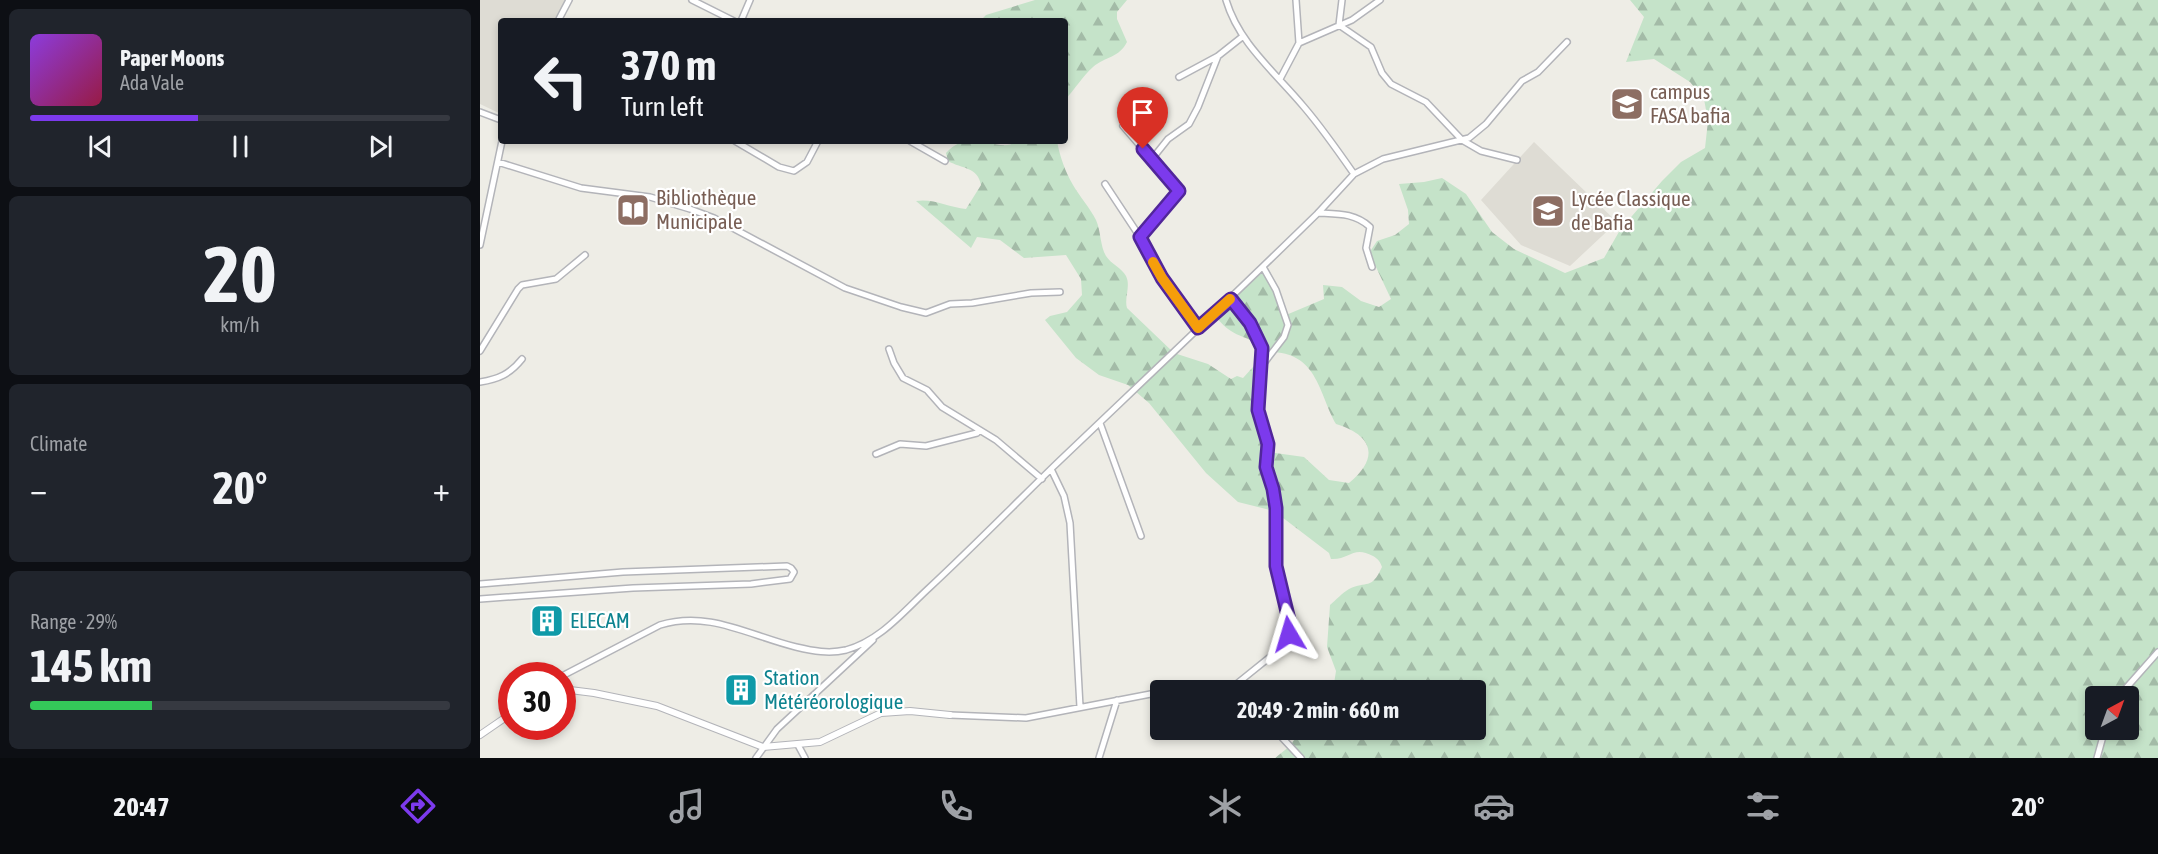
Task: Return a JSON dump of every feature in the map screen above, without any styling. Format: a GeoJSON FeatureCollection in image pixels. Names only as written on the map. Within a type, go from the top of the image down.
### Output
{"type":"FeatureCollection","features":[{"type":"Feature","properties":{"kind":"street"},"geometry":{"type":"LineString","coordinates":[[560,18],[569,0]]}},
{"type":"Feature","properties":{"kind":"street"},"geometry":{"type":"LineString","coordinates":[[692,0],[728,18]]}},
{"type":"Feature","properties":{"kind":"street"},"geometry":{"type":"LineString","coordinates":[[742,18],[750,0]]}},
{"type":"Feature","properties":{"kind":"street"},"geometry":{"type":"LineString","coordinates":[[1226,0],[1229,12],[1242,37],[1306,109],[1354,174]]}},
{"type":"Feature","properties":{"kind":"street"},"geometry":{"type":"LineString","coordinates":[[1280,79],[1299,43],[1296,0]]}},
{"type":"Feature","properties":{"kind":"street"},"geometry":{"type":"LineString","coordinates":[[1340,25],[1342,0]]}},
{"type":"Feature","properties":{"kind":"street"},"geometry":{"type":"LineString","coordinates":[[1299,43],[1361,15],[1380,0]]}},
{"type":"Feature","properties":{"kind":"street"},"geometry":{"type":"LineString","coordinates":[[1340,25],[1371,47],[1382,73],[1391,84],[1426,102],[1462,140],[1481,151],[1516,160]]}},
{"type":"Feature","properties":{"kind":"street"},"geometry":{"type":"LineString","coordinates":[[1179,77],[1218,56],[1242,37]]}},
{"type":"Feature","properties":{"kind":"street"},"geometry":{"type":"LineString","coordinates":[[756,758],[777,729],[972,548],[1051,469],[1231,299],[1354,174],[1383,159],[1469,138],[1486,124],[1522,81],[1538,72],[1567,42]]}},
{"type":"Feature","properties":{"kind":"street"},"geometry":{"type":"LineString","coordinates":[[1152,159],[1168,139],[1189,124],[1218,56]]}},
{"type":"Feature","properties":{"kind":"street"},"geometry":{"type":"LineString","coordinates":[[480,112],[498,119]]}},
{"type":"Feature","properties":{"kind":"street"},"geometry":{"type":"LineString","coordinates":[[1123,126],[1179,191],[1140,237]]}},
{"type":"Feature","properties":{"kind":"street"},"geometry":{"type":"LineString","coordinates":[[480,245],[501,144]]}},
{"type":"Feature","properties":{"kind":"street"},"geometry":{"type":"LineString","coordinates":[[740,144],[779,166],[794,171],[807,162],[816,144]]}},
{"type":"Feature","properties":{"kind":"street"},"geometry":{"type":"LineString","coordinates":[[914,144],[945,162]]}},
{"type":"Feature","properties":{"kind":"street"},"geometry":{"type":"LineString","coordinates":[[498,162],[581,188],[650,197],[690,209],[714,218],[845,288],[926,313],[950,304],[972,303],[1031,293],[1060,292]]}},
{"type":"Feature","properties":{"kind":"street"},"geometry":{"type":"LineString","coordinates":[[1106,184],[1140,237],[1162,278],[1198,328]]}},
{"type":"Feature","properties":{"kind":"street"},"geometry":{"type":"LineString","coordinates":[[1318,213],[1354,216],[1362,219],[1370,227],[1366,248],[1372,267]]}},
{"type":"Feature","properties":{"kind":"street"},"geometry":{"type":"LineString","coordinates":[[480,351],[522,285],[556,279],[585,255]]}},
{"type":"Feature","properties":{"kind":"street"},"geometry":{"type":"LineString","coordinates":[[1262,363],[1284,337],[1287,325],[1276,290],[1263,267]]}},
{"type":"Feature","properties":{"kind":"street"},"geometry":{"type":"LineString","coordinates":[[1231,299],[1250,323],[1262,348],[1258,410],[1268,444],[1266,467],[1276,508],[1276,566],[1289,620],[1289,634],[1275,653],[1241,680]]}},
{"type":"Feature","properties":{"kind":"street"},"geometry":{"type":"LineString","coordinates":[[889,349],[903,378],[927,390],[942,407],[996,440],[1042,479]]}},
{"type":"Feature","properties":{"kind":"street"},"geometry":{"type":"LineString","coordinates":[[480,382],[503,377],[522,359]]}},
{"type":"Feature","properties":{"kind":"street"},"geometry":{"type":"LineString","coordinates":[[1100,423],[1142,536]]}},
{"type":"Feature","properties":{"kind":"street"},"geometry":{"type":"LineString","coordinates":[[876,454],[900,444],[926,447],[977,433],[979,430]]}},
{"type":"Feature","properties":{"kind":"street"},"geometry":{"type":"LineString","coordinates":[[1051,469],[1064,496],[1070,523],[1080,707]]}},
{"type":"Feature","properties":{"kind":"street"},"geometry":{"type":"LineString","coordinates":[[480,584],[623,572],[709,568],[787,566],[794,572],[790,579],[751,584],[633,588],[480,599]]}},
{"type":"Feature","properties":{"kind":"street"},"geometry":{"type":"LineString","coordinates":[[576,669],[660,625],[677,620],[701,620],[734,627],[780,643],[831,653],[848,649],[877,636]]}},
{"type":"Feature","properties":{"kind":"street"},"geometry":{"type":"LineString","coordinates":[[2128,686],[2158,652]]}},
{"type":"Feature","properties":{"kind":"street"},"geometry":{"type":"LineString","coordinates":[[576,691],[657,706],[763,747],[820,742],[881,713],[910,711],[1026,718],[1150,694]]}},
{"type":"Feature","properties":{"kind":"street"},"geometry":{"type":"LineString","coordinates":[[1098,758],[1117,700]]}},
{"type":"Feature","properties":{"kind":"street"},"geometry":{"type":"LineString","coordinates":[[480,735],[498,723]]}},
{"type":"Feature","properties":{"kind":"street"},"geometry":{"type":"LineString","coordinates":[[1284,740],[1301,758]]}},
{"type":"Feature","properties":{"kind":"street"},"geometry":{"type":"LineString","coordinates":[[2097,758],[2102,740]]}},
{"type":"Feature","properties":{"kind":"street"},"geometry":{"type":"LineString","coordinates":[[798,745],[805,758]]}},
{"type":"Feature","properties":{"kind":"shaded area"},"geometry":{"type":"Polygon","coordinates":[[[480,0],[565,0],[556,18],[498,18],[498,113],[480,104],[480,0]]]}},
{"type":"Feature","properties":{"kind":"shaded area","name":"Lycée Classique de Bafia"},"geometry":{"type":"Polygon","coordinates":[[[1534,142],[1617,222],[1570,266],[1521,245],[1481,200],[1534,142]]]}},
{"type":"Feature","properties":{"kind":"green space"},"geometry":{"type":"Polygon","coordinates":[[[1035,0],[1127,0],[1117,12],[1117,19],[1127,42],[1116,54],[1093,67],[1068,96],[1068,18],[983,18],[986,15],[1035,0]]]}},
{"type":"Feature","properties":{"kind":"green space"},"geometry":{"type":"Polygon","coordinates":[[[1630,0],[2158,0],[2158,758],[1275,758],[1294,740],[1486,740],[1486,680],[1335,680],[1336,671],[1327,647],[1330,605],[1349,589],[1368,584],[1375,579],[1382,567],[1379,560],[1361,552],[1331,559],[1329,553],[1274,511],[1238,502],[1206,473],[1149,403],[1128,385],[1099,375],[1076,358],[1045,320],[1050,316],[1067,312],[1082,295],[1081,279],[1066,255],[1024,258],[1000,240],[977,237],[971,248],[916,201],[922,200],[966,209],[981,185],[977,175],[969,169],[948,161],[946,153],[958,144],[1058,144],[1070,180],[1096,220],[1106,256],[1126,276],[1127,308],[1174,353],[1208,364],[1231,379],[1237,376],[1243,378],[1263,356],[1253,342],[1228,329],[1213,314],[1263,266],[1286,315],[1324,299],[1323,285],[1342,287],[1361,301],[1379,307],[1391,299],[1376,267],[1365,259],[1377,241],[1395,235],[1409,224],[1408,210],[1399,184],[1442,178],[1466,194],[1492,232],[1514,249],[1565,273],[1604,258],[1620,230],[1662,181],[1681,162],[1705,148],[1708,121],[1704,99],[1690,82],[1654,59],[1626,62],[1644,17],[1630,0]],[[1274,352],[1262,366],[1259,410],[1268,452],[1304,457],[1329,480],[1349,483],[1365,465],[1368,448],[1358,434],[1336,424],[1315,378],[1300,360],[1274,352]]]}},
{"type":"Feature","properties":{"kind":"slow traffic"},"geometry":{"type":"LineString","coordinates":[[1153,262],[1198,328],[1230,299]]}},
{"type":"Feature","properties":{"kind":"place","name":"campus FASA bafia"},"geometry":{"type":"Point","coordinates":[1627,104]}},
{"type":"Feature","properties":{"kind":"place","name":"Bibliothèque Municipale"},"geometry":{"type":"Point","coordinates":[633,210]}},
{"type":"Feature","properties":{"kind":"place","name":"Lycée Classique de Bafia"},"geometry":{"type":"Point","coordinates":[1548,211]}},
{"type":"Feature","properties":{"kind":"place","name":"ELECAM"},"geometry":{"type":"Point","coordinates":[547,621]}},
{"type":"Feature","properties":{"kind":"place","name":"Station Météréorologique"},"geometry":{"type":"Point","coordinates":[741,690]}},
{"type":"Feature","properties":{"kind":"route"},"geometry":{"type":"LineString","coordinates":[[1143,149],[1179,191],[1140,237],[1162,278],[1198,328],[1231,299],[1250,323],[1261,344],[1262,363],[1259,377],[1258,410],[1268,444],[1269,452],[1265,463],[1276,508],[1276,566],[1289,620],[1289,634]]}}]}
